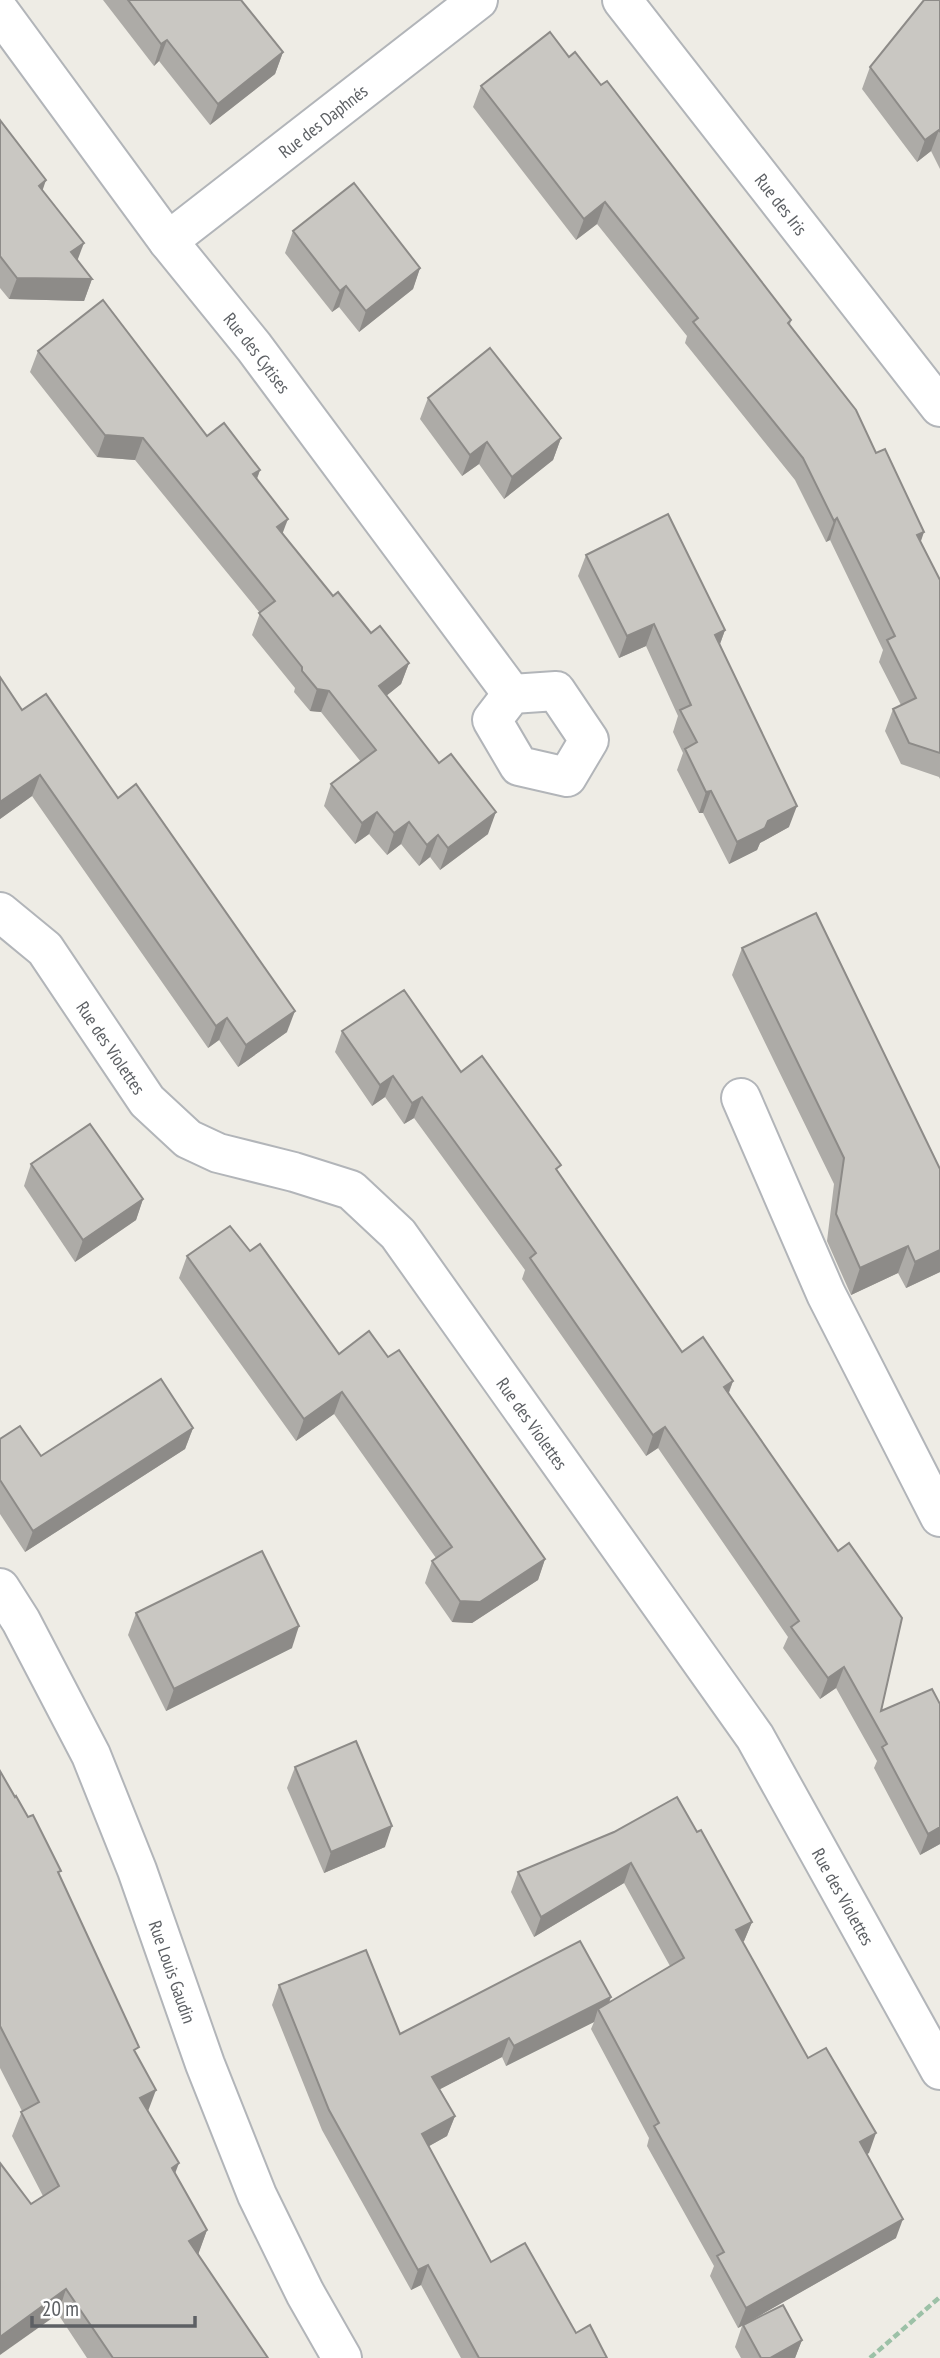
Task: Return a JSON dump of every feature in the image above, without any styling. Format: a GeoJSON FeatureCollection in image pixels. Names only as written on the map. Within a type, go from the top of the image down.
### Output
{"type":"FeatureCollection","features":[{"type":"Feature","properties":{"kind":"street","name":"Rue des Daphnés"},"geometry":{"type":"LineString","coordinates":[[168,241],[478,0]]}},
{"type":"Feature","properties":{"kind":"street","name":"Rue des Iris"},"geometry":{"type":"LineString","coordinates":[[622,0],[940,407]]}},
{"type":"Feature","properties":{"kind":"street","name":"Rue des Cytises"},"geometry":{"type":"LineString","coordinates":[[0,12],[168,241],[254,347],[512,694]]}},
{"type":"Feature","properties":{"kind":"street","name":"Rue des Violettes"},"geometry":{"type":"LineString","coordinates":[[0,912],[45,949],[147,1101],[188,1139],[219,1153],[351,1190],[398,1234],[755,1737],[940,2070]]}},
{"type":"Feature","properties":{"kind":"street"},"geometry":{"type":"LineString","coordinates":[[741,1098],[825,1294],[940,1517]]}},
{"type":"Feature","properties":{"kind":"street","name":"Rue Louis Gaudin"},"geometry":{"type":"LineString","coordinates":[[0,1588],[21,1621],[91,1755],[138,1870],[205,2064],[257,2195],[305,2293],[342,2358]]}},
{"type":"Feature","properties":{"kind":"path"},"geometry":{"type":"LineString","coordinates":[[870,2358],[940,2297]]}},
{"type":"Feature","properties":{"kind":"building"},"geometry":{"type":"Polygon","coordinates":[[[128,0],[241,0],[283,52],[218,104],[167,40],[161,44],[128,0]]]}},
{"type":"Feature","properties":{"kind":"building"},"geometry":{"type":"Polygon","coordinates":[[[924,0],[940,0],[940,132],[939,130],[925,140],[870,67],[924,0]]]}},
{"type":"Feature","properties":{"kind":"building"},"geometry":{"type":"Polygon","coordinates":[[[550,32],[569,57],[575,52],[601,85],[607,81],[791,320],[788,323],[856,410],[876,453],[885,449],[924,532],[917,535],[940,580],[940,753],[909,743],[893,709],[916,698],[887,640],[895,636],[837,518],[834,521],[803,458],[693,322],[698,318],[605,202],[584,219],[481,86],[550,32]]]}},
{"type":"Feature","properties":{"kind":"building"},"geometry":{"type":"Polygon","coordinates":[[[0,120],[46,180],[39,186],[84,243],[71,252],[92,279],[17,278],[0,256],[0,120]]]}},
{"type":"Feature","properties":{"kind":"building"},"geometry":{"type":"Polygon","coordinates":[[[354,183],[420,268],[366,311],[346,286],[340,291],[293,231],[354,183]]]}},
{"type":"Feature","properties":{"kind":"building"},"geometry":{"type":"Polygon","coordinates":[[[103,300],[207,436],[224,423],[260,470],[253,474],[288,519],[277,527],[333,596],[338,592],[371,633],[380,626],[409,663],[379,686],[439,763],[451,754],[496,812],[448,848],[438,835],[427,845],[409,822],[394,833],[377,812],[362,823],[331,784],[376,750],[329,691],[317,689],[259,613],[275,601],[143,438],[105,435],[38,351],[103,300]]]}},
{"type":"Feature","properties":{"kind":"building"},"geometry":{"type":"Polygon","coordinates":[[[490,348],[561,438],[512,477],[487,442],[470,455],[428,398],[490,348]]]}},
{"type":"Feature","properties":{"kind":"building"},"geometry":{"type":"Polygon","coordinates":[[[668,514],[725,630],[715,635],[797,806],[768,821],[765,828],[737,842],[711,791],[706,792],[685,749],[697,742],[680,710],[691,705],[654,624],[627,636],[586,555],[668,514]]]}},
{"type":"Feature","properties":{"kind":"building"},"geometry":{"type":"Polygon","coordinates":[[[0,677],[22,710],[46,694],[118,798],[136,784],[295,1011],[246,1045],[227,1018],[216,1026],[40,775],[0,802],[0,677]]]}},
{"type":"Feature","properties":{"kind":"building"},"geometry":{"type":"Polygon","coordinates":[[[816,913],[940,1169],[940,1250],[915,1262],[908,1246],[860,1268],[836,1214],[844,1158],[742,948],[816,913]]]}},
{"type":"Feature","properties":{"kind":"building"},"geometry":{"type":"Polygon","coordinates":[[[404,990],[461,1072],[482,1056],[561,1165],[556,1169],[682,1352],[703,1337],[733,1381],[724,1387],[838,1551],[849,1543],[902,1618],[881,1711],[932,1689],[940,1704],[940,1827],[928,1834],[882,1747],[887,1744],[844,1667],[828,1678],[791,1627],[799,1621],[665,1427],[653,1435],[530,1258],[536,1253],[422,1097],[412,1103],[393,1076],[380,1085],[342,1031],[404,990]]]}},
{"type":"Feature","properties":{"kind":"building"},"geometry":{"type":"Polygon","coordinates":[[[90,1124],[143,1199],[83,1240],[31,1164],[90,1124]]]}},
{"type":"Feature","properties":{"kind":"building"},"geometry":{"type":"Polygon","coordinates":[[[230,1226],[250,1251],[260,1244],[339,1354],[369,1331],[388,1357],[399,1350],[545,1559],[480,1602],[460,1601],[432,1561],[452,1547],[342,1392],[304,1419],[187,1256],[230,1226]]]}},
{"type":"Feature","properties":{"kind":"building"},"geometry":{"type":"Polygon","coordinates":[[[161,1379],[193,1428],[33,1531],[0,1480],[0,1439],[20,1426],[41,1456],[161,1379]]]}},
{"type":"Feature","properties":{"kind":"building"},"geometry":{"type":"Polygon","coordinates":[[[262,1551],[299,1626],[174,1689],[136,1613],[262,1551]]]}},
{"type":"Feature","properties":{"kind":"building"},"geometry":{"type":"Polygon","coordinates":[[[356,1741],[392,1826],[331,1852],[295,1767],[356,1741]]]}},
{"type":"Feature","properties":{"kind":"building"},"geometry":{"type":"Polygon","coordinates":[[[0,1771],[28,1817],[33,1815],[61,1871],[58,1872],[139,2047],[134,2050],[156,2090],[140,2098],[179,2163],[172,2168],[207,2230],[189,2241],[268,2358],[113,2358],[66,2289],[0,2337],[0,2163],[31,2204],[59,2186],[21,2112],[39,2102],[0,2026],[0,1771]]]}},
{"type":"Feature","properties":{"kind":"building"},"geometry":{"type":"Polygon","coordinates":[[[677,1797],[697,1832],[701,1830],[752,1922],[736,1930],[808,2058],[826,2048],[876,2133],[860,2142],[903,2219],[746,2308],[717,2256],[724,2252],[654,2126],[659,2123],[598,2009],[684,1958],[631,1863],[541,1917],[518,1872],[614,1832],[677,1797]]]}},
{"type":"Feature","properties":{"kind":"building"},"geometry":{"type":"Polygon","coordinates":[[[580,1941],[611,1997],[514,2046],[509,2038],[432,2077],[455,2116],[422,2134],[491,2262],[525,2243],[576,2333],[590,2325],[607,2358],[479,2358],[428,2265],[418,2270],[329,2110],[279,1985],[366,1950],[400,2034],[580,1941]]]}},
{"type":"Feature","properties":{"kind":"building"},"geometry":{"type":"Polygon","coordinates":[[[783,2305],[802,2340],[770,2358],[761,2358],[743,2325],[783,2305]]]}}]}
